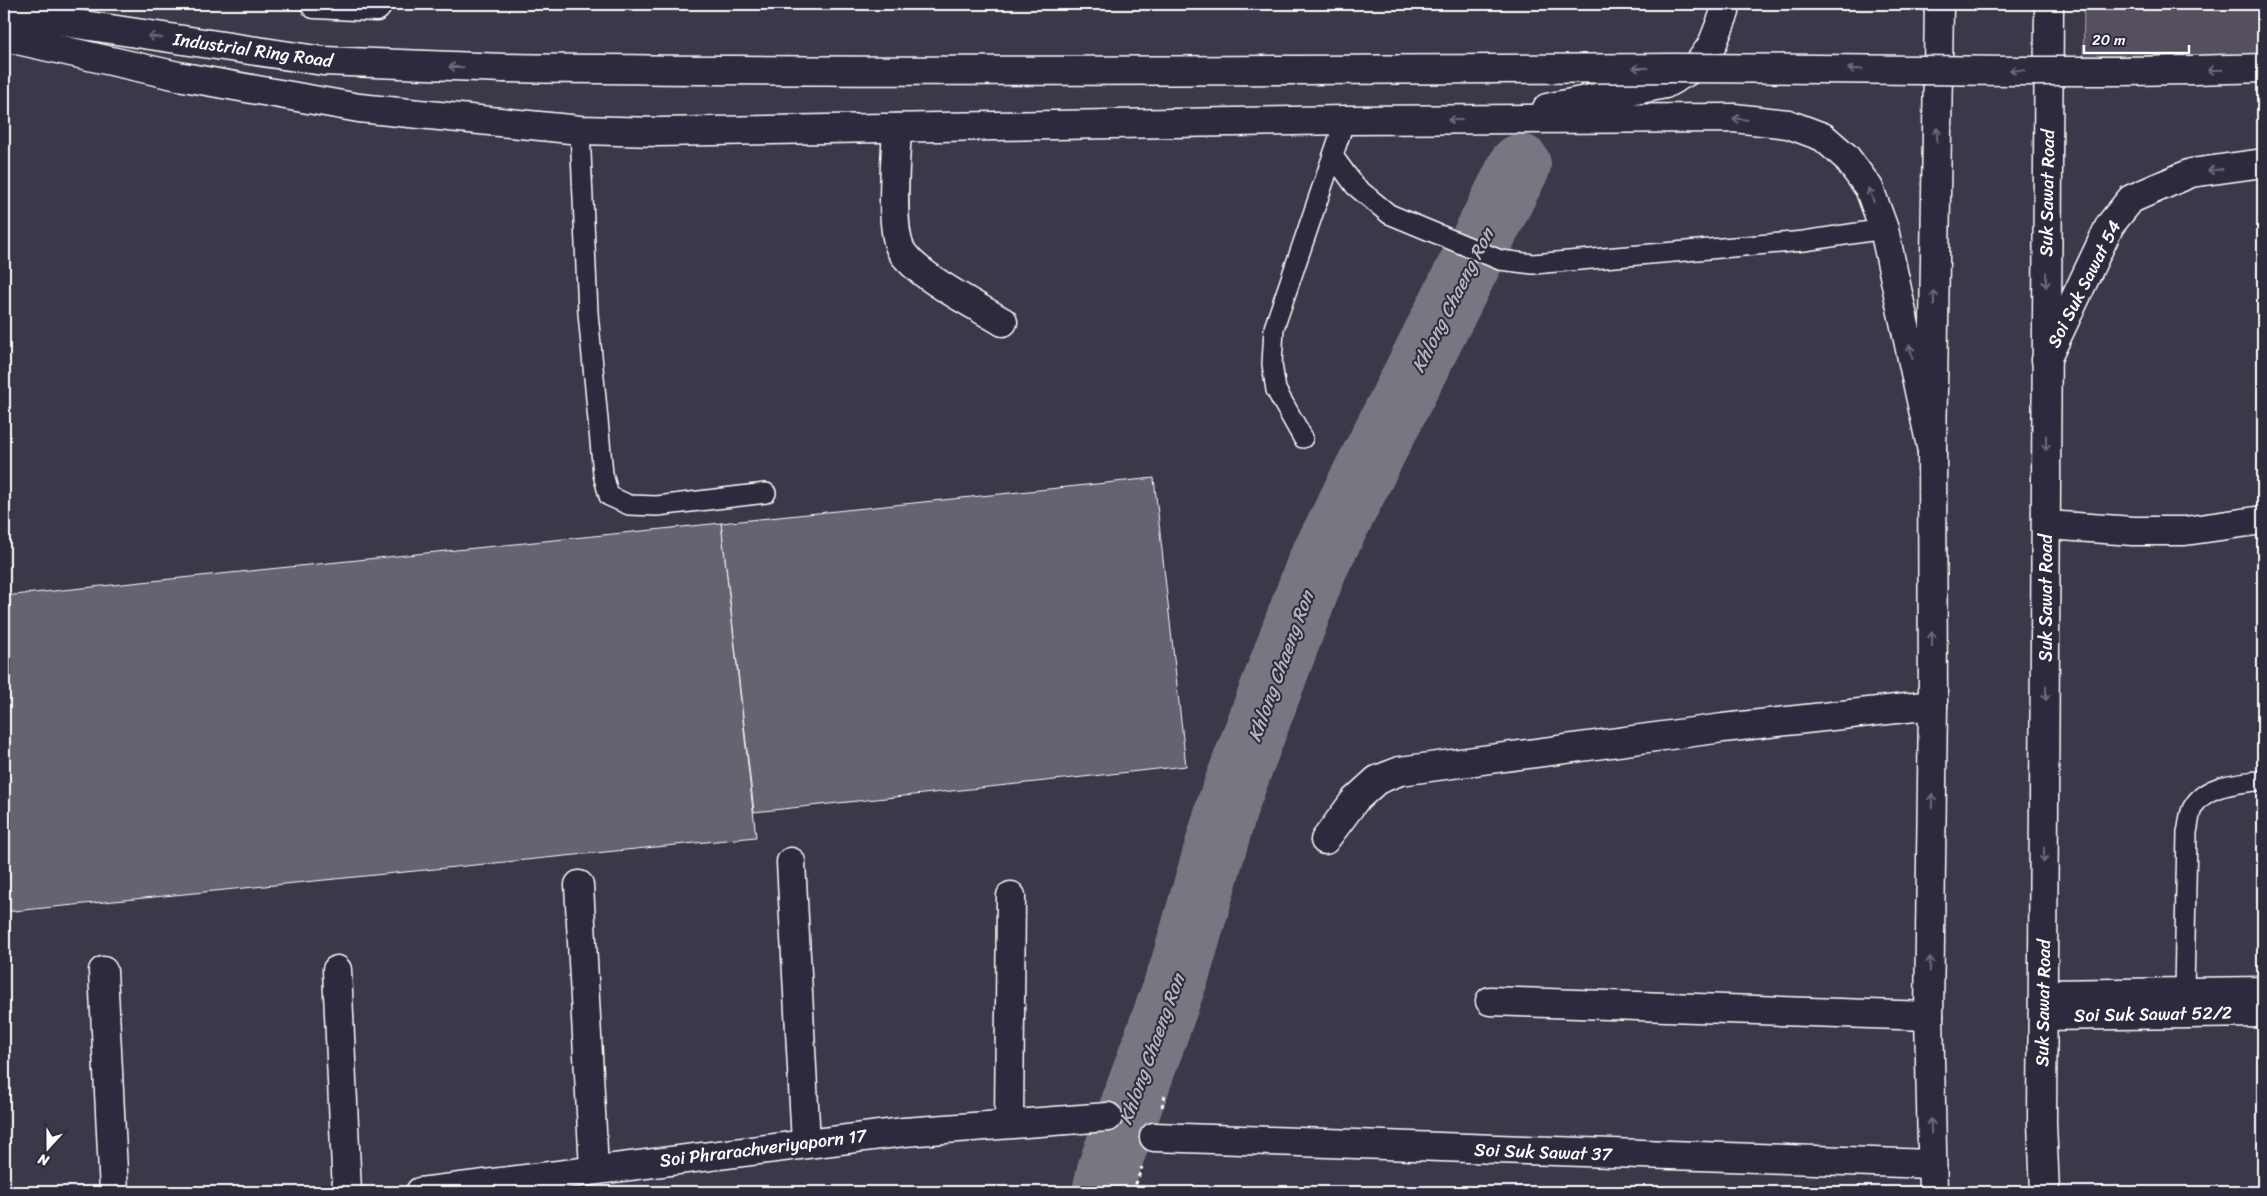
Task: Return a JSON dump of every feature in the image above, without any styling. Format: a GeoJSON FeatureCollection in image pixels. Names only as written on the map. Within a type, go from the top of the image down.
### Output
{"type":"FeatureCollection","features":[{"type":"Feature","properties":{"kind":"main road"},"geometry":{"type":"LineString","coordinates":[[315,4],[376,7]]}},
{"type":"Feature","properties":{"kind":"main road"},"geometry":{"type":"LineString","coordinates":[[1492,120],[1665,84],[1696,66],[1712,45],[1725,12],[1725,4]]}},
{"type":"Feature","properties":{"kind":"main road"},"geometry":{"type":"LineString","coordinates":[[1933,1192],[1929,1016],[1933,705],[1932,451],[1939,4]]}},
{"type":"Feature","properties":{"kind":"main road","name":"Suk Sawat Road"},"geometry":{"type":"LineString","coordinates":[[2046,1192],[2042,1124],[2049,4]]}},
{"type":"Feature","properties":{"kind":"main road"},"geometry":{"type":"LineString","coordinates":[[2049,39],[2056,4]]}},
{"type":"Feature","properties":{"kind":"main road","name":"Industrial Ring Road"},"geometry":{"type":"LineString","coordinates":[[4,13],[323,61],[504,68],[781,72],[1753,68],[2102,71],[2263,68]]}},
{"type":"Feature","properties":{"kind":"main road"},"geometry":{"type":"LineString","coordinates":[[4,37],[178,76],[360,108],[580,130],[658,132],[1345,120],[1734,118],[1788,124],[1822,137],[1846,157],[1869,188],[1884,229],[1932,451]]}},
{"type":"Feature","properties":{"kind":"main road"},"geometry":{"type":"LineString","coordinates":[[897,128],[895,218],[901,249],[917,269],[1003,322]]}},
{"type":"Feature","properties":{"kind":"main road","name":"Soi Suk Sawat 54"},"geometry":{"type":"LineString","coordinates":[[2046,360],[2110,225],[2131,199],[2191,173],[2263,163]]}},
{"type":"Feature","properties":{"kind":"main road"},"geometry":{"type":"LineString","coordinates":[[2047,525],[2133,531],[2185,531],[2263,520]]}},
{"type":"Feature","properties":{"kind":"main road"},"geometry":{"type":"LineString","coordinates":[[1325,840],[1355,800],[1377,780],[1400,770],[1723,728],[1933,705]]}},
{"type":"Feature","properties":{"kind":"main road"},"geometry":{"type":"LineString","coordinates":[[791,862],[806,1143]]}},
{"type":"Feature","properties":{"kind":"main road"},"geometry":{"type":"LineString","coordinates":[[579,886],[594,1169]]}},
{"type":"Feature","properties":{"kind":"main road"},"geometry":{"type":"LineString","coordinates":[[1009,1123],[1010,896]]}},
{"type":"Feature","properties":{"kind":"main road"},"geometry":{"type":"LineString","coordinates":[[337,970],[347,1192]]}},
{"type":"Feature","properties":{"kind":"main road"},"geometry":{"type":"LineString","coordinates":[[103,971],[114,1192]]}},
{"type":"Feature","properties":{"kind":"main road"},"geometry":{"type":"LineString","coordinates":[[2044,1005],[2184,992],[2263,991]]}},
{"type":"Feature","properties":{"kind":"main road"},"geometry":{"type":"LineString","coordinates":[[1490,1001],[1929,1016]]}},
{"type":"Feature","properties":{"kind":"main road","name":"Soi Suk Sawat 52/2"},"geometry":{"type":"LineString","coordinates":[[2044,1005],[2263,1013]]}},
{"type":"Feature","properties":{"kind":"main road","name":"Soi Phrarachveriyaporn 17"},"geometry":{"type":"LineString","coordinates":[[420,1192],[806,1143],[1009,1123],[1108,1117]]}},
{"type":"Feature","properties":{"kind":"main road","name":"Soi Suk Sawat 37"},"geometry":{"type":"LineString","coordinates":[[1154,1137],[1932,1164]]}},
{"type":"Feature","properties":{"kind":"lane"},"geometry":{"type":"LineString","coordinates":[[1304,438],[1276,390],[1272,364],[1274,328],[1345,120]]}},
{"type":"Feature","properties":{"kind":"lane"},"geometry":{"type":"LineString","coordinates":[[580,130],[588,313],[603,474],[609,496],[629,506],[657,506],[766,493]]}},
{"type":"Feature","properties":{"kind":"lane"},"geometry":{"type":"LineString","coordinates":[[1333,156],[1355,186],[1389,214],[1500,260],[1533,264],[1804,241],[1884,229]]}},
{"type":"Feature","properties":{"kind":"lane"},"geometry":{"type":"LineString","coordinates":[[2184,992],[2187,832],[2192,809],[2203,794],[2216,789],[2263,780]]}},
{"type":"Feature","properties":{"kind":"shaded area"},"geometry":{"type":"Polygon","coordinates":[[[2084,4],[2263,4],[2263,61],[2083,70],[2084,4]]]}},
{"type":"Feature","properties":{"kind":"building"},"geometry":{"type":"Polygon","coordinates":[[[1154,478],[1186,766],[754,812],[721,523],[1154,478]]]}},
{"type":"Feature","properties":{"kind":"building"},"geometry":{"type":"Polygon","coordinates":[[[721,523],[756,837],[4,912],[4,596],[721,523]]]}},
{"type":"Feature","properties":{"kind":"waterway","name":"Khlong Chaeng Ron"},"geometry":{"type":"LineString","coordinates":[[1103,1192],[1108,1170],[1180,970],[1228,804],[1317,566],[1520,165]]}}]}
